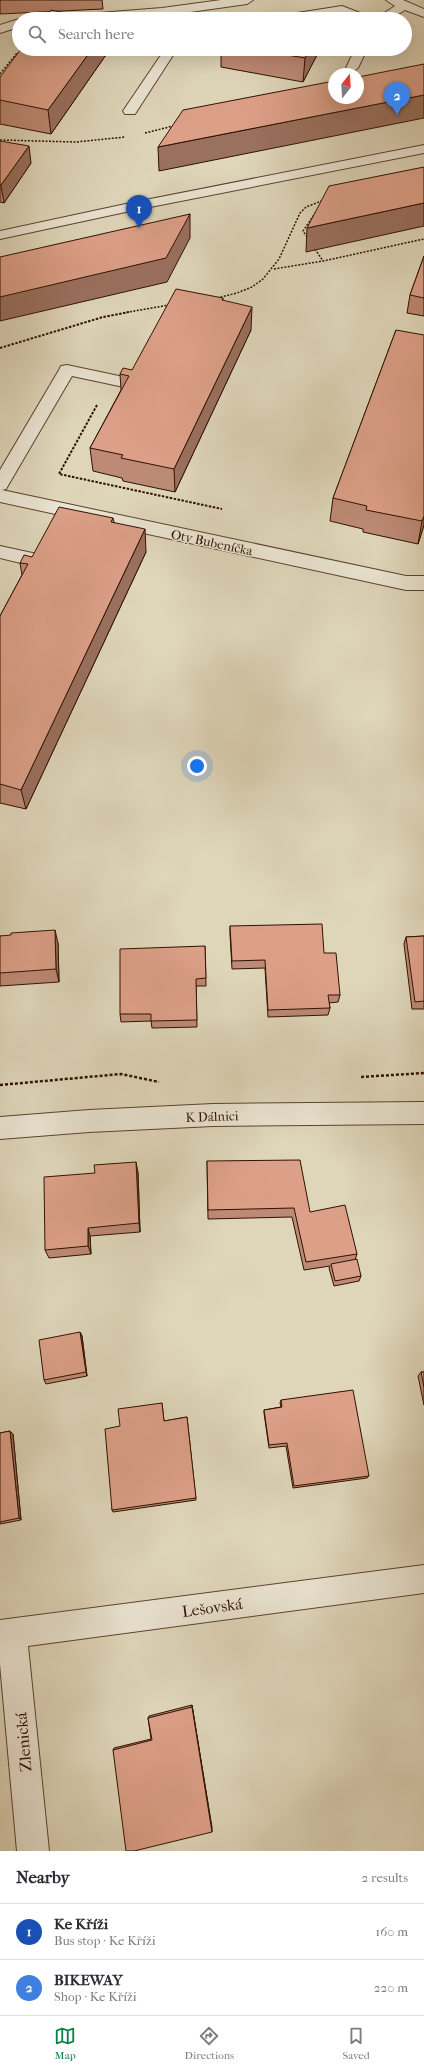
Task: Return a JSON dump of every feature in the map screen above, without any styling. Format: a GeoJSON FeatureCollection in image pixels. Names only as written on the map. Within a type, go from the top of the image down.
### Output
{"type":"FeatureCollection","features":[{"type":"Feature","properties":{"kind":"street"},"geometry":{"type":"LineString","coordinates":[[162,12],[247,0]]}},
{"type":"Feature","properties":{"kind":"street"},"geometry":{"type":"LineString","coordinates":[[392,0],[417,7]]}},
{"type":"Feature","properties":{"kind":"street"},"geometry":{"type":"LineString","coordinates":[[402,12],[417,7]]}},
{"type":"Feature","properties":{"kind":"street"},"geometry":{"type":"LineString","coordinates":[[329,12],[342,10],[347,12]]}},
{"type":"Feature","properties":{"kind":"street"},"geometry":{"type":"LineString","coordinates":[[0,29],[12,25]]}},
{"type":"Feature","properties":{"kind":"street"},"geometry":{"type":"LineString","coordinates":[[130,112],[166,56]]}},
{"type":"Feature","properties":{"kind":"street"},"geometry":{"type":"LineString","coordinates":[[352,68],[358,56]]}},
{"type":"Feature","properties":{"kind":"street"},"geometry":{"type":"LineString","coordinates":[[0,235],[143,204],[424,149]]}},
{"type":"Feature","properties":{"kind":"street"},"geometry":{"type":"LineString","coordinates":[[0,485],[67,370],[138,384]]}},
{"type":"Feature","properties":{"kind":"street","name":"Oty Bubeníčka"},"geometry":{"type":"LineString","coordinates":[[0,496],[406,583],[424,583]]}},
{"type":"Feature","properties":{"kind":"street"},"geometry":{"type":"LineString","coordinates":[[0,552],[45,562]]}},
{"type":"Feature","properties":{"kind":"street","name":"K Dálnici"},"geometry":{"type":"LineString","coordinates":[[0,1128],[89,1121],[213,1115],[424,1113]]}},
{"type":"Feature","properties":{"kind":"street","name":"Lešovská"},"geometry":{"type":"LineString","coordinates":[[6,1635],[424,1579]]}},
{"type":"Feature","properties":{"kind":"street","name":"Zlenická"},"geometry":{"type":"LineString","coordinates":[[6,1635],[33,1851]]}},
{"type":"Feature","properties":{"kind":"path"},"geometry":{"type":"LineString","coordinates":[[0,74],[14,56]]}},
{"type":"Feature","properties":{"kind":"path"},"geometry":{"type":"LineString","coordinates":[[144,133],[175,126]]}},
{"type":"Feature","properties":{"kind":"path"},"geometry":{"type":"LineString","coordinates":[[0,140],[76,142],[128,137]]}},
{"type":"Feature","properties":{"kind":"path"},"geometry":{"type":"LineString","coordinates":[[214,299],[244,292],[258,284],[274,269],[300,214],[306,207],[329,199]]}},
{"type":"Feature","properties":{"kind":"path"},"geometry":{"type":"LineString","coordinates":[[310,243],[303,231],[318,207],[324,206],[321,201]]}},
{"type":"Feature","properties":{"kind":"path"},"geometry":{"type":"LineString","coordinates":[[274,269],[323,261],[424,239]]}},
{"type":"Feature","properties":{"kind":"path"},"geometry":{"type":"LineString","coordinates":[[315,249],[323,261]]}},
{"type":"Feature","properties":{"kind":"path"},"geometry":{"type":"LineString","coordinates":[[0,348],[103,317],[175,305]]}},
{"type":"Feature","properties":{"kind":"path"},"geometry":{"type":"LineString","coordinates":[[97,405],[59,474],[222,509]]}},
{"type":"Feature","properties":{"kind":"building"},"geometry":{"type":"Polygon","coordinates":[[[51,10],[61,12],[49,12],[51,10]]]}},
{"type":"Feature","properties":{"kind":"building"},"geometry":{"type":"Polygon","coordinates":[[[16,56],[87,56],[48,110],[0,100],[0,77],[16,56]]]}},
{"type":"Feature","properties":{"kind":"building"},"geometry":{"type":"Polygon","coordinates":[[[293,56],[306,56],[305,58],[293,56]]]}},
{"type":"Feature","properties":{"kind":"building"},"geometry":{"type":"Polygon","coordinates":[[[424,64],[424,95],[158,147],[183,110],[328,82],[328,104],[364,104],[364,76],[424,64]]]}},
{"type":"Feature","properties":{"kind":"building"},"geometry":{"type":"Polygon","coordinates":[[[0,141],[29,146],[1,185],[0,185],[0,141]]]}},
{"type":"Feature","properties":{"kind":"building"},"geometry":{"type":"Polygon","coordinates":[[[424,167],[424,203],[307,228],[329,186],[424,167]]]}},
{"type":"Feature","properties":{"kind":"building"},"geometry":{"type":"Polygon","coordinates":[[[190,214],[166,258],[0,297],[0,257],[190,214]]]}},
{"type":"Feature","properties":{"kind":"building"},"geometry":{"type":"Polygon","coordinates":[[[424,256],[424,298],[410,295],[424,256]]]}},
{"type":"Feature","properties":{"kind":"building"},"geometry":{"type":"Polygon","coordinates":[[[176,289],[223,298],[222,300],[252,307],[174,469],[121,458],[123,455],[90,448],[129,376],[120,374],[123,368],[132,370],[176,289]]]}},
{"type":"Feature","properties":{"kind":"building"},"geometry":{"type":"Polygon","coordinates":[[[396,330],[424,335],[424,516],[422,521],[366,510],[367,506],[333,498],[396,330]]]}},
{"type":"Feature","properties":{"kind":"building"},"geometry":{"type":"Polygon","coordinates":[[[59,507],[113,518],[111,522],[145,529],[21,790],[0,784],[0,616],[28,564],[20,563],[24,555],[32,557],[59,507]]]}},
{"type":"Feature","properties":{"kind":"building"},"geometry":{"type":"Polygon","coordinates":[[[322,924],[324,953],[336,953],[340,995],[328,995],[330,1008],[268,1010],[265,960],[232,961],[230,926],[322,924]]]}},
{"type":"Feature","properties":{"kind":"building"},"geometry":{"type":"Polygon","coordinates":[[[55,930],[56,969],[0,973],[0,936],[11,935],[11,933],[55,930]]]}},
{"type":"Feature","properties":{"kind":"building"},"geometry":{"type":"Polygon","coordinates":[[[424,936],[424,1001],[415,1002],[406,937],[424,936]]]}},
{"type":"Feature","properties":{"kind":"building"},"geometry":{"type":"Polygon","coordinates":[[[205,946],[206,978],[196,979],[197,1020],[151,1021],[151,1014],[120,1014],[120,949],[205,946]]]}},
{"type":"Feature","properties":{"kind":"building"},"geometry":{"type":"Polygon","coordinates":[[[300,1160],[310,1212],[345,1205],[357,1254],[306,1262],[294,1208],[208,1210],[207,1161],[300,1160]]]}},
{"type":"Feature","properties":{"kind":"building"},"geometry":{"type":"Polygon","coordinates":[[[136,1162],[139,1223],[88,1228],[88,1246],[45,1250],[44,1177],[95,1173],[94,1165],[136,1162]]]}},
{"type":"Feature","properties":{"kind":"building"},"geometry":{"type":"Polygon","coordinates":[[[357,1259],[361,1276],[335,1281],[331,1264],[357,1259]]]}},
{"type":"Feature","properties":{"kind":"building"},"geometry":{"type":"Polygon","coordinates":[[[80,1332],[86,1372],[44,1380],[39,1340],[80,1332]]]}},
{"type":"Feature","properties":{"kind":"building"},"geometry":{"type":"Polygon","coordinates":[[[421,1372],[424,1372],[424,1387],[421,1372]]]}},
{"type":"Feature","properties":{"kind":"building"},"geometry":{"type":"Polygon","coordinates":[[[353,1390],[369,1476],[294,1486],[287,1443],[269,1445],[264,1410],[282,1407],[281,1400],[353,1390]]]}},
{"type":"Feature","properties":{"kind":"building"},"geometry":{"type":"Polygon","coordinates":[[[162,1403],[164,1421],[187,1417],[196,1498],[112,1510],[105,1429],[120,1426],[118,1409],[162,1403]]]}},
{"type":"Feature","properties":{"kind":"building"},"geometry":{"type":"Polygon","coordinates":[[[10,1431],[19,1518],[0,1522],[0,1433],[10,1431]]]}},
{"type":"Feature","properties":{"kind":"building"},"geometry":{"type":"Polygon","coordinates":[[[192,1707],[212,1832],[134,1851],[126,1851],[113,1750],[152,1740],[148,1718],[192,1707]]]}},
{"type":"Feature","properties":{"kind":"place","name":"BIKEWAY"},"geometry":{"type":"Point","coordinates":[397,115]}},
{"type":"Feature","properties":{"kind":"place","name":"Ke Kříži"},"geometry":{"type":"Point","coordinates":[139,228]}}]}
